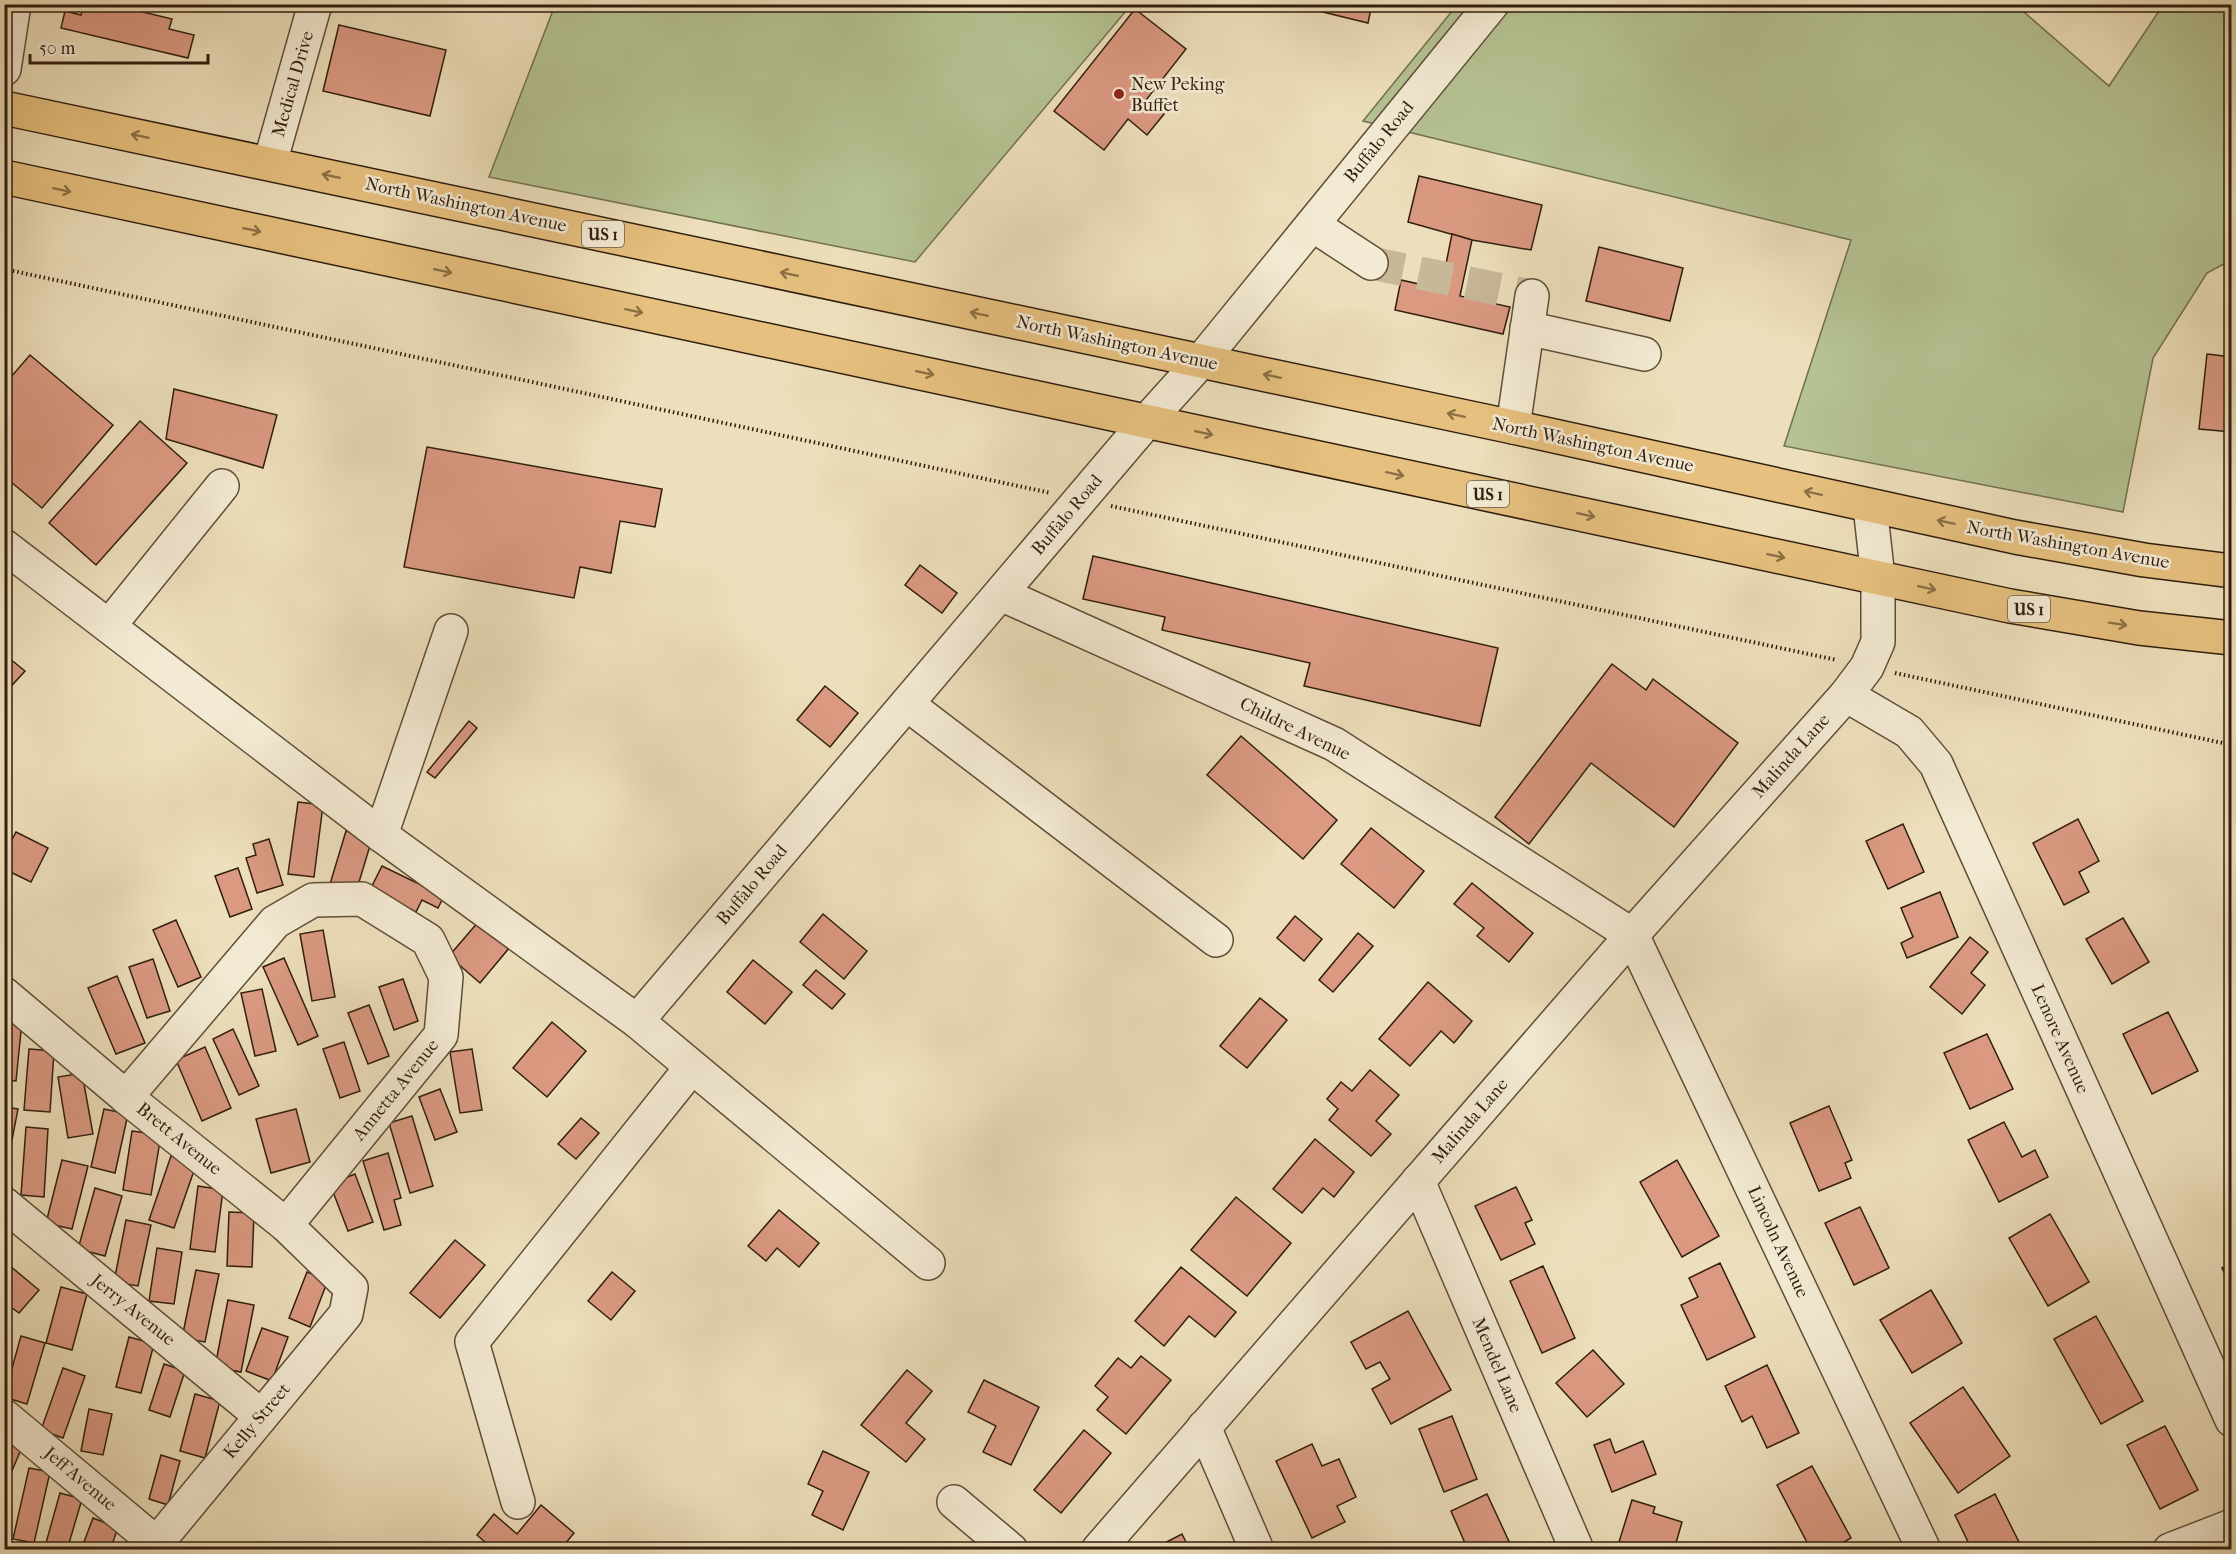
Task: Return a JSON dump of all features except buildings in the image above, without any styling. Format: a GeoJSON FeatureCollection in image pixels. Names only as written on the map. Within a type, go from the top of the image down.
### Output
{"type":"FeatureCollection","features":[{"type":"Feature","properties":{"kind":"main road","name":"North Washington Avenue"},"geometry":{"type":"LineString","coordinates":[[4,108],[1514,427],[1870,506],[2067,547],[2232,572]]}},
{"type":"Feature","properties":{"kind":"main road","name":"US 1"},"geometry":{"type":"LineString","coordinates":[[4,177],[1878,578],[2077,618],[2232,638]]}},
{"type":"Feature","properties":{"kind":"street"},"geometry":{"type":"LineString","coordinates":[[4,69],[14,4]]}},
{"type":"Feature","properties":{"kind":"street","name":"Medical Drive"},"geometry":{"type":"LineString","coordinates":[[270,163],[315,4]]}},
{"type":"Feature","properties":{"kind":"street","name":"Buffalo Road"},"geometry":{"type":"LineString","coordinates":[[637,1021],[1147,421],[1201,361],[1492,4]]}},
{"type":"Feature","properties":{"kind":"street"},"geometry":{"type":"LineString","coordinates":[[1313,225],[1371,263]]}},
{"type":"Feature","properties":{"kind":"street"},"geometry":{"type":"LineString","coordinates":[[1514,427],[1532,296]]}},
{"type":"Feature","properties":{"kind":"street"},"geometry":{"type":"LineString","coordinates":[[1527,328],[1644,354]]}},
{"type":"Feature","properties":{"kind":"street"},"geometry":{"type":"LineString","coordinates":[[109,626],[222,486]]}},
{"type":"Feature","properties":{"kind":"street","name":"Malinda Lane"},"geometry":{"type":"LineString","coordinates":[[1098,1550],[1632,935],[1846,695],[1867,667],[1878,642],[1878,578],[1870,506]]}},
{"type":"Feature","properties":{"kind":"street"},"geometry":{"type":"LineString","coordinates":[[4,546],[381,835],[637,1021],[928,1263]]}},
{"type":"Feature","properties":{"kind":"street","name":"Childre Avenue"},"geometry":{"type":"LineString","coordinates":[[1001,594],[1334,744],[1632,935]]}},
{"type":"Feature","properties":{"kind":"street"},"geometry":{"type":"LineString","coordinates":[[381,835],[451,632]]}},
{"type":"Feature","properties":{"kind":"street","name":"Lenore Avenue"},"geometry":{"type":"LineString","coordinates":[[1846,695],[1909,732],[1936,764],[2232,1420]]}},
{"type":"Feature","properties":{"kind":"street"},"geometry":{"type":"LineString","coordinates":[[907,704],[1216,940]]}},
{"type":"Feature","properties":{"kind":"street","name":"Annetta Avenue"},"geometry":{"type":"LineString","coordinates":[[126,1097],[275,922],[313,900],[362,899],[428,940],[446,977],[441,1035],[286,1225]]}},
{"type":"Feature","properties":{"kind":"street","name":"Lincoln Avenue"},"geometry":{"type":"LineString","coordinates":[[1632,935],[1924,1550]]}},
{"type":"Feature","properties":{"kind":"street","name":"Brett Avenue"},"geometry":{"type":"LineString","coordinates":[[4,994],[126,1097],[286,1225],[351,1288]]}},
{"type":"Feature","properties":{"kind":"street"},"geometry":{"type":"LineString","coordinates":[[518,1502],[472,1342],[691,1068]]}},
{"type":"Feature","properties":{"kind":"street","name":"Mendel Lane"},"geometry":{"type":"LineString","coordinates":[[1418,1181],[1577,1550]]}},
{"type":"Feature","properties":{"kind":"street","name":"Jerry Avenue"},"geometry":{"type":"LineString","coordinates":[[4,1204],[261,1416]]}},
{"type":"Feature","properties":{"kind":"street","name":"Kelly Street"},"geometry":{"type":"LineString","coordinates":[[154,1546],[346,1314],[351,1288]]}},
{"type":"Feature","properties":{"kind":"street","name":"Jeff Avenue"},"geometry":{"type":"LineString","coordinates":[[4,1416],[154,1546]]}},
{"type":"Feature","properties":{"kind":"street"},"geometry":{"type":"LineString","coordinates":[[1204,1427],[1257,1550]]}},
{"type":"Feature","properties":{"kind":"street"},"geometry":{"type":"LineString","coordinates":[[954,1502],[1011,1550]]}},
{"type":"Feature","properties":{"kind":"street"},"geometry":{"type":"LineString","coordinates":[[2170,1550],[2232,1526]]}},
{"type":"Feature","properties":{"kind":"path"},"geometry":{"type":"LineString","coordinates":[[4,269],[2232,745]]}},
{"type":"Feature","properties":{"kind":"green space"},"geometry":{"type":"Polygon","coordinates":[[[555,4],[1131,5],[915,262],[489,177],[555,4]]]}},
{"type":"Feature","properties":{"kind":"green space"},"geometry":{"type":"Polygon","coordinates":[[[1457,5],[2016,5],[2109,86],[2163,5],[2231,5],[2231,260],[2207,273],[2153,358],[2123,512],[1784,446],[1851,240],[1363,121],[1457,5]]]}},
{"type":"Feature","properties":{"kind":"tunnel"},"geometry":{"type":"LineString","coordinates":[[1371,263],[1532,296]]}},
{"type":"Feature","properties":{"kind":"place","name":"New Peking Buffet"},"geometry":{"type":"Point","coordinates":[1119,94]}}]}
